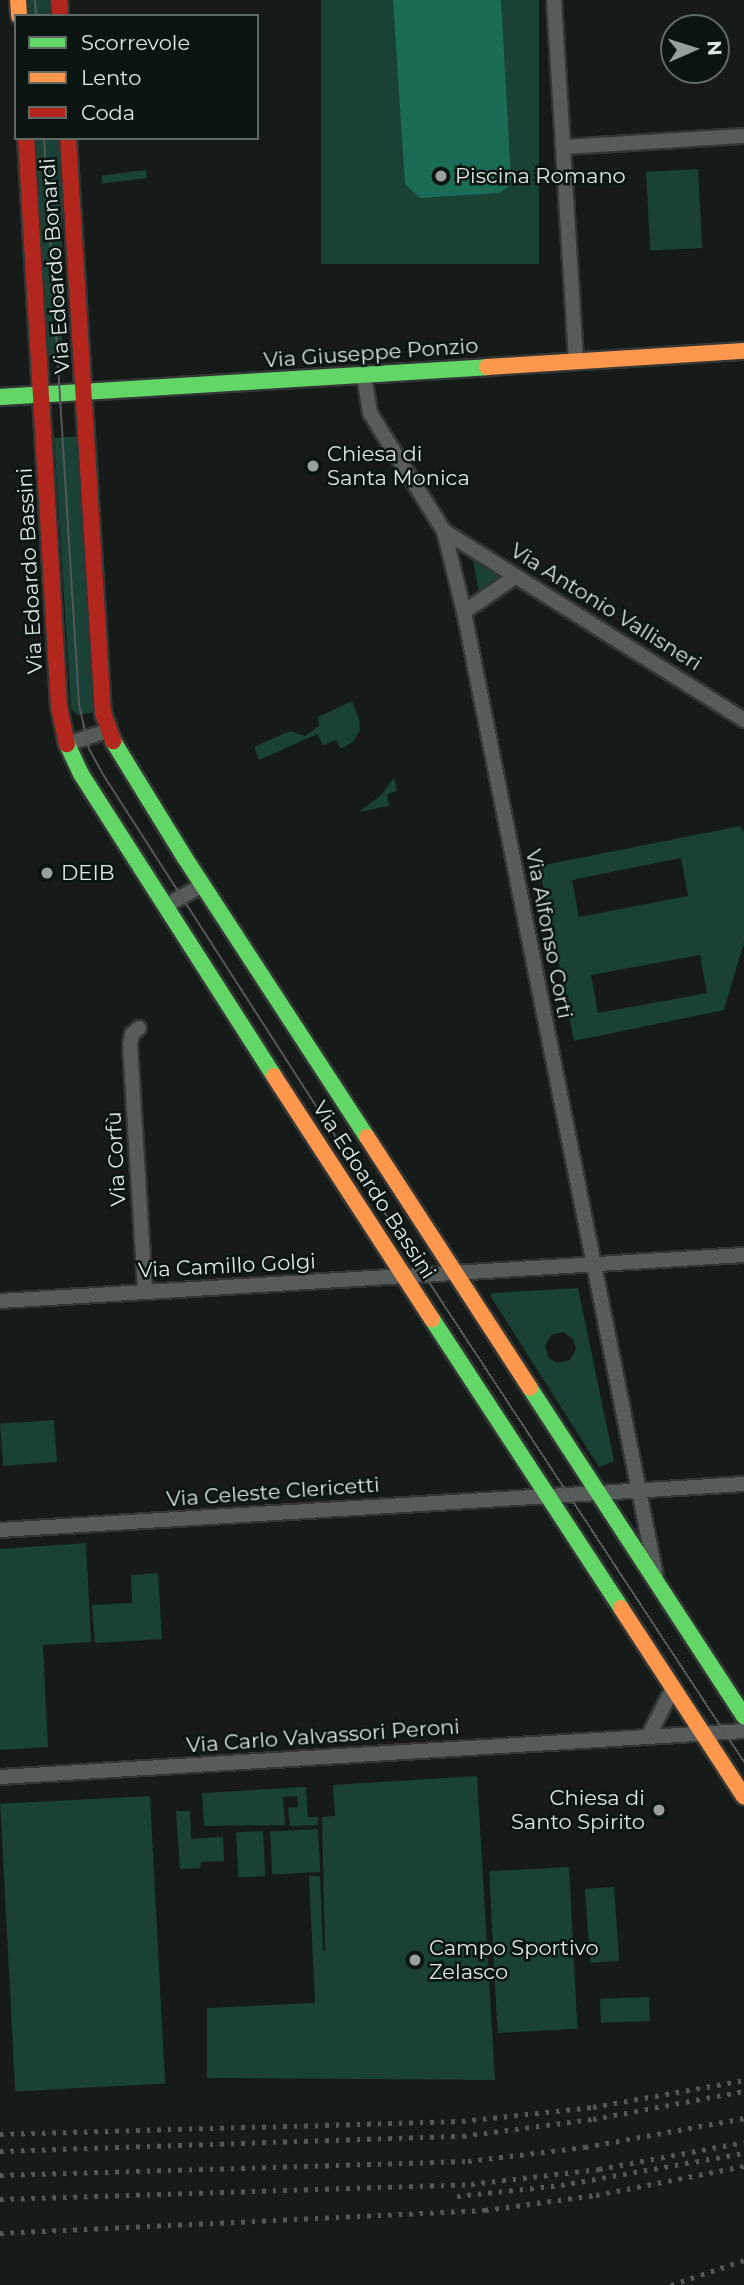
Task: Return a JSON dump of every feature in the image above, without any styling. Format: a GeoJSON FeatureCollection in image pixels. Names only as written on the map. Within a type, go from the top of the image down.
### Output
{"type":"FeatureCollection","features":[{"type":"Feature","properties":{"kind":"street"},"geometry":{"type":"LineString","coordinates":[[554,0],[576,361]]}},
{"type":"Feature","properties":{"kind":"street"},"geometry":{"type":"LineString","coordinates":[[564,147],[744,136]]}},
{"type":"Feature","properties":{"kind":"street","name":"Via Edoardo Bonardi"},"geometry":{"type":"LineString","coordinates":[[26,140],[41,395]]}},
{"type":"Feature","properties":{"kind":"street","name":"Via Edoardo Bonardi"},"geometry":{"type":"LineString","coordinates":[[68,140],[84,391]]}},
{"type":"Feature","properties":{"kind":"street","name":"Via Giuseppe Ponzio"},"geometry":{"type":"LineString","coordinates":[[0,397],[744,351]]}},
{"type":"Feature","properties":{"kind":"street","name":"Via Alfonso Corti"},"geometry":{"type":"LineString","coordinates":[[365,374],[368,410],[444,531],[464,612],[594,1264]]}},
{"type":"Feature","properties":{"kind":"street","name":"Via Edoardo Bassini"},"geometry":{"type":"LineString","coordinates":[[84,391],[103,713],[107,731],[204,885],[744,1716]]}},
{"type":"Feature","properties":{"kind":"street","name":"Via Edoardo Bassini"},"geometry":{"type":"LineString","coordinates":[[41,395],[59,707],[67,744],[81,774],[744,1797]]}},
{"type":"Feature","properties":{"kind":"street","name":"Via Antonio Vallisneri"},"geometry":{"type":"LineString","coordinates":[[444,531],[744,720]]}},
{"type":"Feature","properties":{"kind":"street"},"geometry":{"type":"LineString","coordinates":[[464,612],[516,576]]}},
{"type":"Feature","properties":{"kind":"street"},"geometry":{"type":"LineString","coordinates":[[67,744],[107,731]]}},
{"type":"Feature","properties":{"kind":"street"},"geometry":{"type":"LineString","coordinates":[[165,906],[204,885]]}},
{"type":"Feature","properties":{"kind":"street","name":"Via Corfù"},"geometry":{"type":"LineString","coordinates":[[139,1028],[132,1034],[130,1045],[145,1292]]}},
{"type":"Feature","properties":{"kind":"street"},"geometry":{"type":"LineString","coordinates":[[594,1264],[744,1255]]}},
{"type":"Feature","properties":{"kind":"street","name":"Via Edoardo Bassini"},"geometry":{"type":"LineString","coordinates":[[456,1273],[594,1264],[658,1583]]}},
{"type":"Feature","properties":{"kind":"street","name":"Via Camillo Golgi"},"geometry":{"type":"LineString","coordinates":[[0,1301],[456,1273]]}},
{"type":"Feature","properties":{"kind":"street"},"geometry":{"type":"LineString","coordinates":[[549,1495],[744,1484]]}},
{"type":"Feature","properties":{"kind":"street","name":"Via Celeste Clericetti"},"geometry":{"type":"LineString","coordinates":[[0,1530],[549,1495]]}},
{"type":"Feature","properties":{"kind":"street"},"geometry":{"type":"LineString","coordinates":[[648,1737],[673,1688]]}},
{"type":"Feature","properties":{"kind":"street","name":"Via Carlo Valvassori Peroni"},"geometry":{"type":"LineString","coordinates":[[0,1777],[744,1731]]}},
{"type":"Feature","properties":{"kind":"shaded area"},"geometry":{"type":"Polygon","coordinates":[[[28,0],[53,0],[53,14],[28,14],[28,0]]]}},
{"type":"Feature","properties":{"kind":"shaded area","name":"Piscina Romano"},"geometry":{"type":"Polygon","coordinates":[[[321,0],[539,0],[539,264],[321,264],[321,0]]]}},
{"type":"Feature","properties":{"kind":"shaded area","name":"Piscina Romano"},"geometry":{"type":"Polygon","coordinates":[[[393,0],[501,0],[511,179],[508,187],[499,193],[420,198],[405,184],[393,0]]]}},
{"type":"Feature","properties":{"kind":"shaded area"},"geometry":{"type":"Polygon","coordinates":[[[36,140],[62,140],[62,356],[36,356],[36,140]]]}},
{"type":"Feature","properties":{"kind":"shaded area"},"geometry":{"type":"Polygon","coordinates":[[[698,169],[702,248],[650,251],[646,172],[698,169]]]}},
{"type":"Feature","properties":{"kind":"shaded area"},"geometry":{"type":"Polygon","coordinates":[[[146,170],[147,178],[102,183],[101,175],[146,170]]]}},
{"type":"Feature","properties":{"kind":"shaded area"},"geometry":{"type":"Polygon","coordinates":[[[80,436],[95,712],[78,715],[71,709],[54,438],[80,436]]]}},
{"type":"Feature","properties":{"kind":"shaded area"},"geometry":{"type":"Polygon","coordinates":[[[472,554],[505,575],[479,593],[472,554]]]}},
{"type":"Feature","properties":{"kind":"shaded area"},"geometry":{"type":"Polygon","coordinates":[[[352,701],[360,730],[353,742],[341,749],[336,740],[323,745],[317,734],[259,760],[254,747],[290,731],[305,736],[319,726],[318,717],[352,701]]]}},
{"type":"Feature","properties":{"kind":"shaded area"},"geometry":{"type":"Polygon","coordinates":[[[394,778],[397,791],[387,794],[389,806],[359,812],[381,795],[394,778]]]}},
{"type":"Feature","properties":{"kind":"shaded area"},"geometry":{"type":"Polygon","coordinates":[[[740,826],[744,832],[744,942],[724,1010],[574,1041],[539,866],[740,826]],[[681,858],[572,880],[579,917],[688,896],[681,858]],[[700,955],[591,975],[598,1013],[707,993],[700,955]]]}},
{"type":"Feature","properties":{"kind":"shaded area"},"geometry":{"type":"Polygon","coordinates":[[[578,1288],[614,1461],[599,1467],[491,1297],[492,1293],[578,1288]],[[563,1332],[551,1335],[545,1346],[549,1358],[557,1363],[570,1360],[576,1349],[573,1339],[563,1332]]]}},
{"type":"Feature","properties":{"kind":"shaded area"},"geometry":{"type":"Polygon","coordinates":[[[54,1420],[57,1462],[3,1466],[0,1424],[54,1420]]]}},
{"type":"Feature","properties":{"kind":"shaded area"},"geometry":{"type":"Polygon","coordinates":[[[86,1543],[91,1642],[43,1645],[48,1747],[0,1750],[0,1549],[86,1543]]]}},
{"type":"Feature","properties":{"kind":"shaded area"},"geometry":{"type":"Polygon","coordinates":[[[158,1573],[162,1639],[95,1643],[92,1605],[132,1603],[131,1575],[158,1573]]]}},
{"type":"Feature","properties":{"kind":"shaded area","name":"Campo Sportivo Zelasco"},"geometry":{"type":"Polygon","coordinates":[[[477,1776],[495,2080],[207,2078],[207,2008],[315,2003],[309,1876],[320,1876],[325,1951],[322,1817],[335,1816],[333,1785],[477,1776]]]}},
{"type":"Feature","properties":{"kind":"shaded area"},"geometry":{"type":"Polygon","coordinates":[[[306,1787],[308,1817],[318,1817],[318,1825],[290,1826],[288,1808],[298,1807],[297,1796],[283,1797],[285,1825],[204,1826],[202,1793],[306,1787]]]}},
{"type":"Feature","properties":{"kind":"shaded area"},"geometry":{"type":"Polygon","coordinates":[[[150,1796],[165,2084],[15,2091],[0,1804],[150,1796]]]}},
{"type":"Feature","properties":{"kind":"shaded area"},"geometry":{"type":"Polygon","coordinates":[[[176,1811],[190,1811],[191,1839],[223,1837],[224,1861],[201,1862],[200,1868],[180,1869],[176,1811]]]}},
{"type":"Feature","properties":{"kind":"shaded area"},"geometry":{"type":"Polygon","coordinates":[[[318,1829],[320,1872],[272,1874],[270,1832],[318,1829]]]}},
{"type":"Feature","properties":{"kind":"shaded area"},"geometry":{"type":"Polygon","coordinates":[[[263,1831],[265,1876],[238,1877],[236,1832],[263,1831]]]}},
{"type":"Feature","properties":{"kind":"shaded area"},"geometry":{"type":"Polygon","coordinates":[[[569,1867],[577,2029],[498,2033],[489,1871],[569,1867]]]}},
{"type":"Feature","properties":{"kind":"shaded area"},"geometry":{"type":"Polygon","coordinates":[[[614,1887],[619,1961],[590,1963],[585,1889],[614,1887]]]}},
{"type":"Feature","properties":{"kind":"shaded area"},"geometry":{"type":"Polygon","coordinates":[[[649,1997],[650,2021],[601,2023],[600,1999],[649,1997]]]}},
{"type":"Feature","properties":{"kind":"tram line"},"geometry":{"type":"LineString","coordinates":[[35,0],[36,14]]}},
{"type":"Feature","properties":{"kind":"tram line"},"geometry":{"type":"LineString","coordinates":[[44,140],[79,704],[89,749],[442,1302],[744,1762]]}},
{"type":"Feature","properties":{"kind":"railway"},"geometry":{"type":"LineString","coordinates":[[0,2134],[462,2121],[593,2107],[744,2080]]}},
{"type":"Feature","properties":{"kind":"railway"},"geometry":{"type":"LineString","coordinates":[[0,2151],[463,2136],[593,2119],[744,2091]]}},
{"type":"Feature","properties":{"kind":"railway"},"geometry":{"type":"LineString","coordinates":[[0,2175],[468,2161],[585,2147],[744,2118]]}},
{"type":"Feature","properties":{"kind":"railway"},"geometry":{"type":"LineString","coordinates":[[0,2199],[471,2184],[599,2169],[744,2142]]}},
{"type":"Feature","properties":{"kind":"railway"},"geometry":{"type":"LineString","coordinates":[[457,2196],[561,2185],[744,2153]]}},
{"type":"Feature","properties":{"kind":"railway"},"geometry":{"type":"LineString","coordinates":[[0,2233],[485,2210],[596,2195],[744,2166]]}},
{"type":"Feature","properties":{"kind":"railway"},"geometry":{"type":"LineString","coordinates":[[671,2285],[744,2260]]}},
{"type":"Feature","properties":{"kind":"traffic: fast"},"geometry":{"type":"LineString","coordinates":[[0,397],[487,367]]}},
{"type":"Feature","properties":{"kind":"traffic: fast"},"geometry":{"type":"LineString","coordinates":[[113,741],[185,858],[367,1137]]}},
{"type":"Feature","properties":{"kind":"traffic: fast"},"geometry":{"type":"LineString","coordinates":[[67,744],[81,774],[274,1076]]}},
{"type":"Feature","properties":{"kind":"traffic: fast"},"geometry":{"type":"LineString","coordinates":[[432,1319],[621,1608]]}},
{"type":"Feature","properties":{"kind":"traffic: fast"},"geometry":{"type":"LineString","coordinates":[[530,1388],[744,1716]]}},
{"type":"Feature","properties":{"kind":"traffic: slow"},"geometry":{"type":"LineString","coordinates":[[18,0],[19,14]]}},
{"type":"Feature","properties":{"kind":"traffic: slow"},"geometry":{"type":"LineString","coordinates":[[487,367],[744,351]]}},
{"type":"Feature","properties":{"kind":"traffic: slow"},"geometry":{"type":"LineString","coordinates":[[274,1076],[432,1319]]}},
{"type":"Feature","properties":{"kind":"traffic: slow"},"geometry":{"type":"LineString","coordinates":[[367,1137],[530,1388]]}},
{"type":"Feature","properties":{"kind":"traffic: slow"},"geometry":{"type":"LineString","coordinates":[[621,1608],[744,1797]]}},
{"type":"Feature","properties":{"kind":"traffic: jam"},"geometry":{"type":"LineString","coordinates":[[59,0],[60,14]]}},
{"type":"Feature","properties":{"kind":"traffic: jam"},"geometry":{"type":"LineString","coordinates":[[26,140],[59,707],[67,744]]}},
{"type":"Feature","properties":{"kind":"traffic: jam"},"geometry":{"type":"LineString","coordinates":[[68,140],[103,713],[113,741]]}},
{"type":"Feature","properties":{"kind":"place","name":"Piscina Romano"},"geometry":{"type":"Point","coordinates":[441,176]}},
{"type":"Feature","properties":{"kind":"place","name":"Chiesa di Santa Monica"},"geometry":{"type":"Point","coordinates":[313,466]}},
{"type":"Feature","properties":{"kind":"place","name":"DEIB"},"geometry":{"type":"Point","coordinates":[47,873]}},
{"type":"Feature","properties":{"kind":"place","name":"Chiesa di Santo Spirito"},"geometry":{"type":"Point","coordinates":[659,1810]}},
{"type":"Feature","properties":{"kind":"place","name":"Campo Sportivo Zelasco"},"geometry":{"type":"Point","coordinates":[415,1960]}}]}
